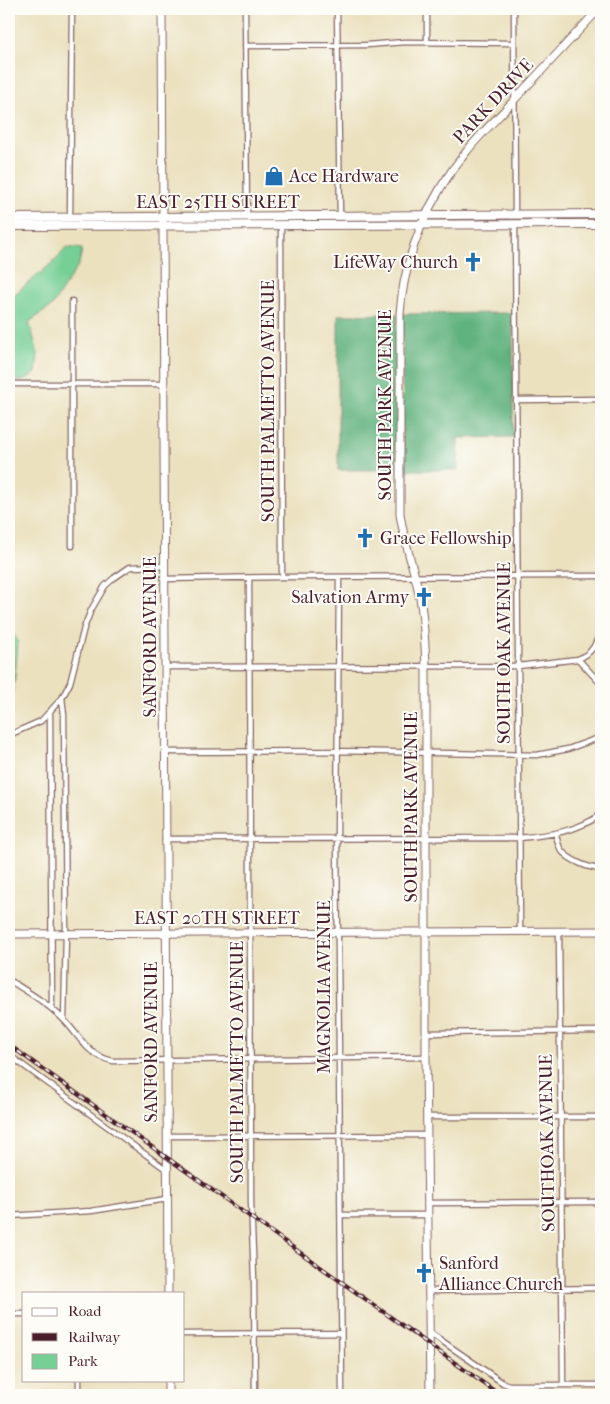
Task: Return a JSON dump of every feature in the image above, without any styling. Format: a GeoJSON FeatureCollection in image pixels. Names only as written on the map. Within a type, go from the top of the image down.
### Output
{"type":"FeatureCollection","features":[{"type":"Feature","properties":{"kind":"main road","name":"EAST 25TH STREET"},"geometry":{"type":"LineString","coordinates":[[9,220],[24,218],[248,216],[601,215]]}},
{"type":"Feature","properties":{"kind":"main road"},"geometry":{"type":"LineString","coordinates":[[561,224],[571,219],[596,219],[601,215]]}},
{"type":"Feature","properties":{"kind":"main road"},"geometry":{"type":"LineString","coordinates":[[264,225],[270,221],[289,221],[296,216]]}},
{"type":"Feature","properties":{"kind":"main road","name":"EAST 25TH STREET"},"geometry":{"type":"LineString","coordinates":[[9,226],[561,224]]}},
{"type":"Feature","properties":{"kind":"main road"},"geometry":{"type":"LineString","coordinates":[[561,224],[601,224]]}},
{"type":"Feature","properties":{"kind":"street"},"geometry":{"type":"LineString","coordinates":[[70,218],[72,9]]}},
{"type":"Feature","properties":{"kind":"street","name":"SANFORD AVENUE"},"geometry":{"type":"LineString","coordinates":[[162,9],[168,1292]]}},
{"type":"Feature","properties":{"kind":"street"},"geometry":{"type":"LineString","coordinates":[[245,9],[248,216]]}},
{"type":"Feature","properties":{"kind":"street"},"geometry":{"type":"LineString","coordinates":[[337,9],[340,216]]}},
{"type":"Feature","properties":{"kind":"street"},"geometry":{"type":"LineString","coordinates":[[427,9],[427,42]]}},
{"type":"Feature","properties":{"kind":"street"},"geometry":{"type":"LineString","coordinates":[[514,9],[515,215]]}},
{"type":"Feature","properties":{"kind":"street","name":"PARK DRIVE"},"geometry":{"type":"LineString","coordinates":[[422,224],[450,173],[465,153],[599,9]]}},
{"type":"Feature","properties":{"kind":"street"},"geometry":{"type":"LineString","coordinates":[[246,46],[337,46],[427,42],[514,43]]}},
{"type":"Feature","properties":{"kind":"street","name":"SOUTH PARK AVENUE"},"geometry":{"type":"LineString","coordinates":[[422,224],[403,283],[400,314],[400,514],[402,531],[415,577],[424,623],[426,666],[426,1057],[430,1395]]}},
{"type":"Feature","properties":{"kind":"street","name":"SOUTH OAK AVENUE"},"geometry":{"type":"LineString","coordinates":[[515,224],[520,931]]}},
{"type":"Feature","properties":{"kind":"street","name":"SOUTH PALMETTO AVENUE"},"geometry":{"type":"LineString","coordinates":[[281,225],[282,577]]}},
{"type":"Feature","properties":{"kind":"street"},"geometry":{"type":"LineString","coordinates":[[72,301],[72,546]]}},
{"type":"Feature","properties":{"kind":"street"},"geometry":{"type":"LineString","coordinates":[[15,384],[164,384]]}},
{"type":"Feature","properties":{"kind":"street"},"geometry":{"type":"LineString","coordinates":[[516,400],[601,399]]}},
{"type":"Feature","properties":{"kind":"street"},"geometry":{"type":"LineString","coordinates":[[9,735],[41,721],[62,698],[70,683],[84,628],[91,610],[105,586],[130,567],[164,566]]}},
{"type":"Feature","properties":{"kind":"street"},"geometry":{"type":"LineString","coordinates":[[164,579],[601,576]]}},
{"type":"Feature","properties":{"kind":"street","name":"SOUTH PALMETTO AVENUE"},"geometry":{"type":"LineString","coordinates":[[249,578],[250,1059],[255,1395]]}},
{"type":"Feature","properties":{"kind":"street","name":"MAGNOLIA AVENUE"},"geometry":{"type":"LineString","coordinates":[[339,578],[337,838],[342,1395]]}},
{"type":"Feature","properties":{"kind":"street"},"geometry":{"type":"LineString","coordinates":[[164,667],[518,666],[578,659],[592,651],[601,629]]}},
{"type":"Feature","properties":{"kind":"street"},"geometry":{"type":"LineString","coordinates":[[578,659],[601,684]]}},
{"type":"Feature","properties":{"kind":"street"},"geometry":{"type":"LineString","coordinates":[[62,698],[64,716],[66,934],[64,1020]]}},
{"type":"Feature","properties":{"kind":"street"},"geometry":{"type":"LineString","coordinates":[[50,712],[52,1009]]}},
{"type":"Feature","properties":{"kind":"street"},"geometry":{"type":"LineString","coordinates":[[165,752],[338,751],[537,755],[554,753],[601,737]]}},
{"type":"Feature","properties":{"kind":"street"},"geometry":{"type":"LineString","coordinates":[[165,839],[519,838],[556,834],[590,822],[601,814]]}},
{"type":"Feature","properties":{"kind":"street"},"geometry":{"type":"LineString","coordinates":[[556,834],[562,851],[587,866],[601,869]]}},
{"type":"Feature","properties":{"kind":"street","name":"SOUTHOAK AVENUE"},"geometry":{"type":"LineString","coordinates":[[559,931],[561,1288],[564,1385]]}},
{"type":"Feature","properties":{"kind":"street","name":"EAST 20TH STREET"},"geometry":{"type":"LineString","coordinates":[[9,934],[601,931]]}},
{"type":"Feature","properties":{"kind":"street"},"geometry":{"type":"LineString","coordinates":[[9,980],[42,1000],[64,1020],[81,1042],[102,1059],[113,1061],[166,1061],[426,1057]]}},
{"type":"Feature","properties":{"kind":"street"},"geometry":{"type":"LineString","coordinates":[[426,1033],[601,1031]]}},
{"type":"Feature","properties":{"kind":"street"},"geometry":{"type":"LineString","coordinates":[[9,1056],[167,1170]]}},
{"type":"Feature","properties":{"kind":"street"},"geometry":{"type":"LineString","coordinates":[[427,1117],[601,1117]]}},
{"type":"Feature","properties":{"kind":"street"},"geometry":{"type":"LineString","coordinates":[[167,1136],[427,1134]]}},
{"type":"Feature","properties":{"kind":"street"},"geometry":{"type":"LineString","coordinates":[[9,1216],[90,1211],[167,1199]]}},
{"type":"Feature","properties":{"kind":"street"},"geometry":{"type":"LineString","coordinates":[[428,1203],[601,1202]]}},
{"type":"Feature","properties":{"kind":"street"},"geometry":{"type":"LineString","coordinates":[[341,1215],[428,1215]]}},
{"type":"Feature","properties":{"kind":"street"},"geometry":{"type":"LineString","coordinates":[[430,1291],[601,1288]]}},
{"type":"Feature","properties":{"kind":"street"},"geometry":{"type":"LineString","coordinates":[[9,1314],[22,1314]]}},
{"type":"Feature","properties":{"kind":"street"},"geometry":{"type":"LineString","coordinates":[[429,1332],[503,1383],[509,1385],[601,1385]]}},
{"type":"Feature","properties":{"kind":"street"},"geometry":{"type":"LineString","coordinates":[[185,1334],[341,1333]]}},
{"type":"Feature","properties":{"kind":"street"},"geometry":{"type":"LineString","coordinates":[[79,1382],[80,1395]]}},
{"type":"Feature","properties":{"kind":"street"},"geometry":{"type":"LineString","coordinates":[[168,1382],[168,1395]]}},
{"type":"Feature","properties":{"kind":"street"},"geometry":{"type":"LineString","coordinates":[[521,1385],[521,1395]]}},
{"type":"Feature","properties":{"kind":"green space"},"geometry":{"type":"Polygon","coordinates":[[[66,247],[82,249],[79,264],[52,306],[29,322],[38,353],[36,373],[23,381],[9,383],[9,299],[57,259],[66,247]]]}},
{"type":"Feature","properties":{"kind":"green space"},"geometry":{"type":"Polygon","coordinates":[[[513,313],[513,437],[458,438],[458,470],[402,470],[403,314],[513,313]]]}},
{"type":"Feature","properties":{"kind":"green space"},"geometry":{"type":"Polygon","coordinates":[[[397,314],[396,470],[338,470],[338,315],[397,314]]]}},
{"type":"Feature","properties":{"kind":"green space"},"geometry":{"type":"Polygon","coordinates":[[[9,625],[18,643],[9,713],[9,625]]]}},
{"type":"Feature","properties":{"kind":"railway"},"geometry":{"type":"LineString","coordinates":[[9,1045],[500,1395]]}},
{"type":"Feature","properties":{"kind":"place","name":"Ace Hardware"},"geometry":{"type":"Point","coordinates":[274,176]}},
{"type":"Feature","properties":{"kind":"place","name":"LifeWay Church"},"geometry":{"type":"Point","coordinates":[473,262]}},
{"type":"Feature","properties":{"kind":"place","name":"Grace Fellowship"},"geometry":{"type":"Point","coordinates":[365,538]}},
{"type":"Feature","properties":{"kind":"place","name":"Salvation Army"},"geometry":{"type":"Point","coordinates":[424,597]}},
{"type":"Feature","properties":{"kind":"place","name":"Sanford Alliance Church"},"geometry":{"type":"Point","coordinates":[424,1273]}}]}
